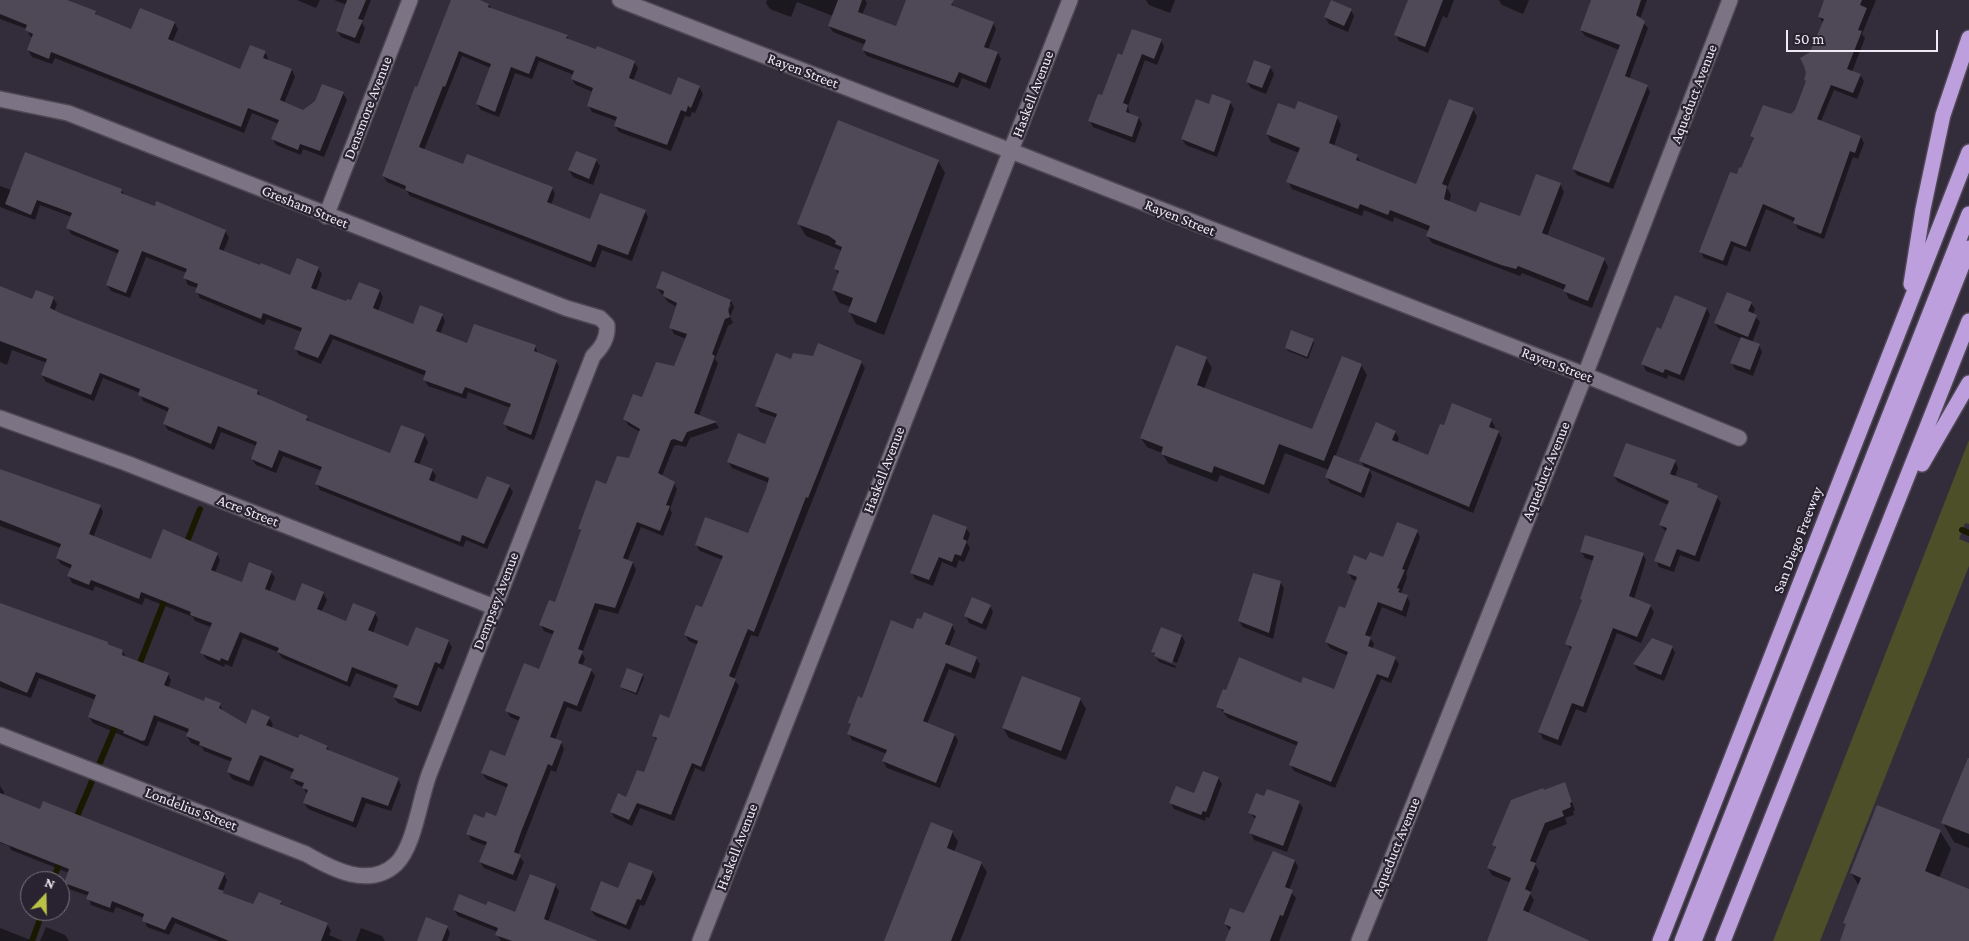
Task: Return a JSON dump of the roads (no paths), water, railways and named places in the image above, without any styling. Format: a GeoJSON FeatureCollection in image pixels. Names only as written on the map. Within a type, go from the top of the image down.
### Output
{"type":"FeatureCollection","features":[{"type":"Feature","properties":{"kind":"highway"},"geometry":{"type":"LineString","coordinates":[[1906,312],[1923,209],[1941,125],[1969,38]]}},
{"type":"Feature","properties":{"kind":"highway","name":"San Diego Freeway"},"geometry":{"type":"LineString","coordinates":[[1660,941],[1969,152]]}},
{"type":"Feature","properties":{"kind":"highway"},"geometry":{"type":"LineString","coordinates":[[1682,941],[1969,214]]}},
{"type":"Feature","properties":{"kind":"highway"},"geometry":{"type":"LineString","coordinates":[[1694,941],[1969,248]]}},
{"type":"Feature","properties":{"kind":"highway"},"geometry":{"type":"LineString","coordinates":[[1723,941],[1969,321]]}},
{"type":"Feature","properties":{"kind":"highway"},"geometry":{"type":"LineString","coordinates":[[1898,504],[1969,383]]}},
{"type":"Feature","properties":{"kind":"street","name":"Densmore Avenue"},"geometry":{"type":"LineString","coordinates":[[326,216],[410,0]]}},
{"type":"Feature","properties":{"kind":"street","name":"Rayen Street"},"geometry":{"type":"LineString","coordinates":[[620,0],[1585,375],[1739,438]]}},
{"type":"Feature","properties":{"kind":"street","name":"Haskell Avenue"},"geometry":{"type":"LineString","coordinates":[[700,941],[1070,0]]}},
{"type":"Feature","properties":{"kind":"street","name":"Aqueduct Avenue"},"geometry":{"type":"LineString","coordinates":[[1359,941],[1585,375],[1730,0]]}},
{"type":"Feature","properties":{"kind":"street","name":"Gresham Street"},"geometry":{"type":"LineString","coordinates":[[0,99],[68,113],[326,216],[566,308],[592,314],[600,318],[607,325]]}},
{"type":"Feature","properties":{"kind":"street","name":"Dempsey Avenue"},"geometry":{"type":"LineString","coordinates":[[382,873],[397,863],[410,839],[424,788],[592,356],[605,340],[607,325]]}},
{"type":"Feature","properties":{"kind":"street","name":"Acre Street"},"geometry":{"type":"LineString","coordinates":[[0,418],[126,463],[494,607]]}},
{"type":"Feature","properties":{"kind":"street","name":"Londelius Street"},"geometry":{"type":"LineString","coordinates":[[0,735],[306,854],[345,874],[364,876],[382,873]]}},
{"type":"Feature","properties":{"kind":"waterway"},"geometry":{"type":"LineString","coordinates":[[185,547],[200,509]]}},
{"type":"Feature","properties":{"kind":"waterway"},"geometry":{"type":"LineString","coordinates":[[1962,530],[1969,533]]}},
{"type":"Feature","properties":{"kind":"waterway"},"geometry":{"type":"LineString","coordinates":[[138,668],[167,594]]}},
{"type":"Feature","properties":{"kind":"waterway"},"geometry":{"type":"LineString","coordinates":[[75,821],[118,720]]}},
{"type":"Feature","properties":{"kind":"waterway"},"geometry":{"type":"LineString","coordinates":[[56,871],[61,858]]}},
{"type":"Feature","properties":{"kind":"waterway"},"geometry":{"type":"LineString","coordinates":[[32,941],[39,921]]}}]}
